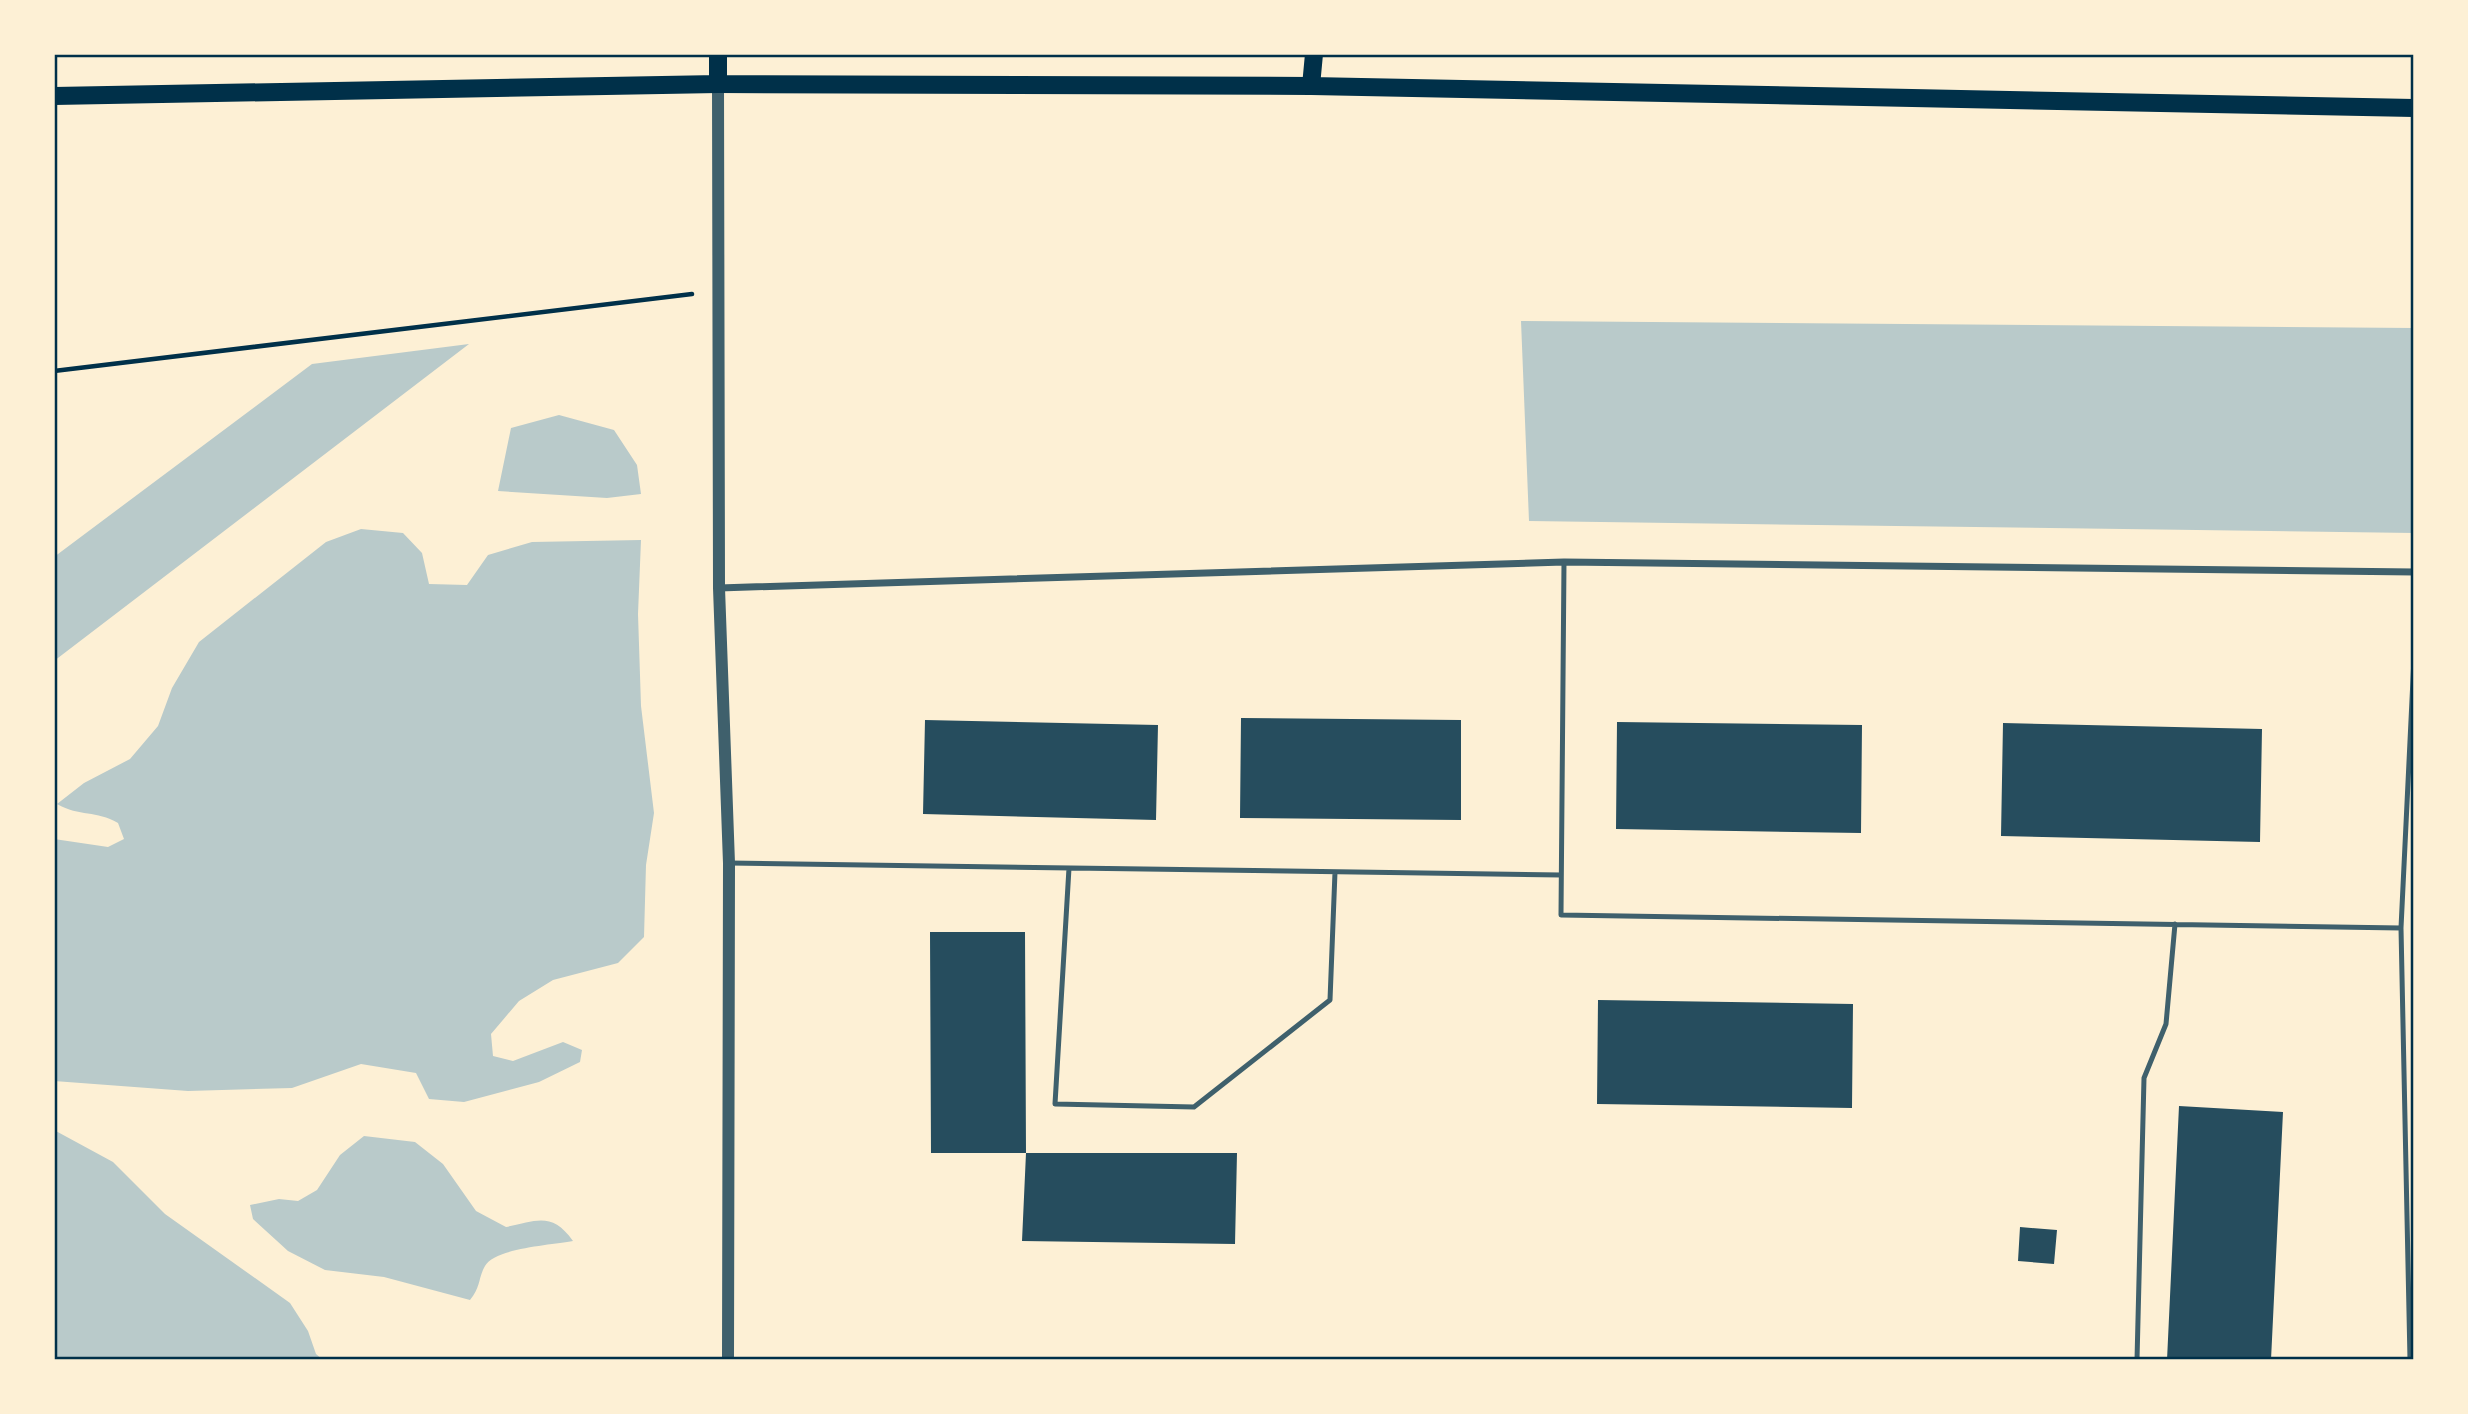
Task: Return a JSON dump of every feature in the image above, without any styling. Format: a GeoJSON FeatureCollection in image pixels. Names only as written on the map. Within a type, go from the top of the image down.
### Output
{"type":"FeatureCollection","features":[{"type":"Feature","properties":{"kind":"main road"},"geometry":{"type":"LineString","coordinates":[[718,54],[718,84]]}},
{"type":"Feature","properties":{"kind":"main road"},"geometry":{"type":"LineString","coordinates":[[1311,86],[1314,54]]}},
{"type":"Feature","properties":{"kind":"main road"},"geometry":{"type":"LineString","coordinates":[[54,96],[718,84],[1311,86],[2414,108]]}},
{"type":"Feature","properties":{"kind":"street"},"geometry":{"type":"LineString","coordinates":[[718,84],[719,589],[729,863],[728,1360]]}},
{"type":"Feature","properties":{"kind":"street"},"geometry":{"type":"LineString","coordinates":[[719,589],[1564,562],[2414,572]]}},
{"type":"Feature","properties":{"kind":"lane"},"geometry":{"type":"LineString","coordinates":[[1564,562],[1561,915],[2401,928]]}},
{"type":"Feature","properties":{"kind":"lane"},"geometry":{"type":"LineString","coordinates":[[2410,1360],[2411,1177],[2401,928],[2414,658]]}},
{"type":"Feature","properties":{"kind":"lane"},"geometry":{"type":"LineString","coordinates":[[729,863],[1561,875]]}},
{"type":"Feature","properties":{"kind":"lane"},"geometry":{"type":"LineString","coordinates":[[1069,868],[1055,1104],[1180,1107],[1194,1107],[1330,1000],[1335,872]]}},
{"type":"Feature","properties":{"kind":"lane"},"geometry":{"type":"LineString","coordinates":[[2137,1360],[2144,1078],[2166,1024],[2175,924]]}},
{"type":"Feature","properties":{"kind":"path"},"geometry":{"type":"LineString","coordinates":[[54,371],[717,291]]}},
{"type":"Feature","properties":{"kind":"shaded area"},"geometry":{"type":"Polygon","coordinates":[[[1521,321],[2414,328],[2414,533],[1529,521],[1521,321]]]}},
{"type":"Feature","properties":{"kind":"shaded area"},"geometry":{"type":"Polygon","coordinates":[[[469,344],[54,661],[54,557],[312,364],[469,344]]]}},
{"type":"Feature","properties":{"kind":"shaded area"},"geometry":{"type":"Polygon","coordinates":[[[559,415],[614,430],[637,465],[641,494],[607,498],[498,491],[511,428],[559,415]]]}},
{"type":"Feature","properties":{"kind":"shaded area"},"geometry":{"type":"Polygon","coordinates":[[[361,529],[403,533],[422,553],[429,584],[467,585],[488,555],[532,542],[641,540],[638,614],[641,706],[654,813],[646,865],[644,937],[618,963],[553,980],[519,1001],[491,1034],[493,1056],[513,1061],[563,1042],[582,1050],[580,1062],[539,1082],[464,1102],[429,1099],[416,1073],[361,1064],[292,1088],[188,1091],[54,1081],[54,839],[108,847],[124,839],[118,823],[57,804],[84,783],[130,759],[158,726],[172,688],[199,642],[326,542],[361,529]]]}},
{"type":"Feature","properties":{"kind":"shaded area"},"geometry":{"type":"Polygon","coordinates":[[[54,1130],[113,1162],[165,1214],[290,1303],[308,1331],[316,1354],[323,1360],[54,1360],[54,1130]]]}},
{"type":"Feature","properties":{"kind":"shaded area"},"geometry":{"type":"Polygon","coordinates":[[[364,1136],[415,1142],[443,1164],[476,1211],[506,1227],[543,1220],[558,1225],[573,1241],[512,1251],[491,1260],[485,1266],[470,1300],[384,1277],[325,1270],[288,1251],[253,1219],[250,1205],[279,1199],[298,1201],[317,1190],[340,1155],[364,1136]]]}},
{"type":"Feature","properties":{"kind":"building"},"geometry":{"type":"Polygon","coordinates":[[[1241,718],[1461,720],[1461,820],[1240,818],[1241,718]]]}},
{"type":"Feature","properties":{"kind":"building"},"geometry":{"type":"Polygon","coordinates":[[[925,720],[1158,725],[1156,820],[923,814],[925,720]]]}},
{"type":"Feature","properties":{"kind":"building"},"geometry":{"type":"Polygon","coordinates":[[[1617,722],[1862,725],[1861,833],[1616,829],[1617,722]]]}},
{"type":"Feature","properties":{"kind":"building"},"geometry":{"type":"Polygon","coordinates":[[[2003,723],[2262,729],[2260,842],[2001,836],[2003,723]]]}},
{"type":"Feature","properties":{"kind":"building"},"geometry":{"type":"Polygon","coordinates":[[[930,932],[1025,932],[1026,1153],[931,1153],[930,932]]]}},
{"type":"Feature","properties":{"kind":"building"},"geometry":{"type":"Polygon","coordinates":[[[1598,1000],[1853,1004],[1852,1108],[1597,1104],[1598,1000]]]}},
{"type":"Feature","properties":{"kind":"building"},"geometry":{"type":"Polygon","coordinates":[[[2179,1106],[2283,1112],[2271,1360],[2167,1360],[2179,1106]]]}},
{"type":"Feature","properties":{"kind":"building"},"geometry":{"type":"Polygon","coordinates":[[[1026,1153],[1237,1153],[1235,1244],[1022,1241],[1026,1153]]]}},
{"type":"Feature","properties":{"kind":"building"},"geometry":{"type":"Polygon","coordinates":[[[2020,1227],[2057,1230],[2054,1264],[2018,1261],[2020,1227]]]}}]}
